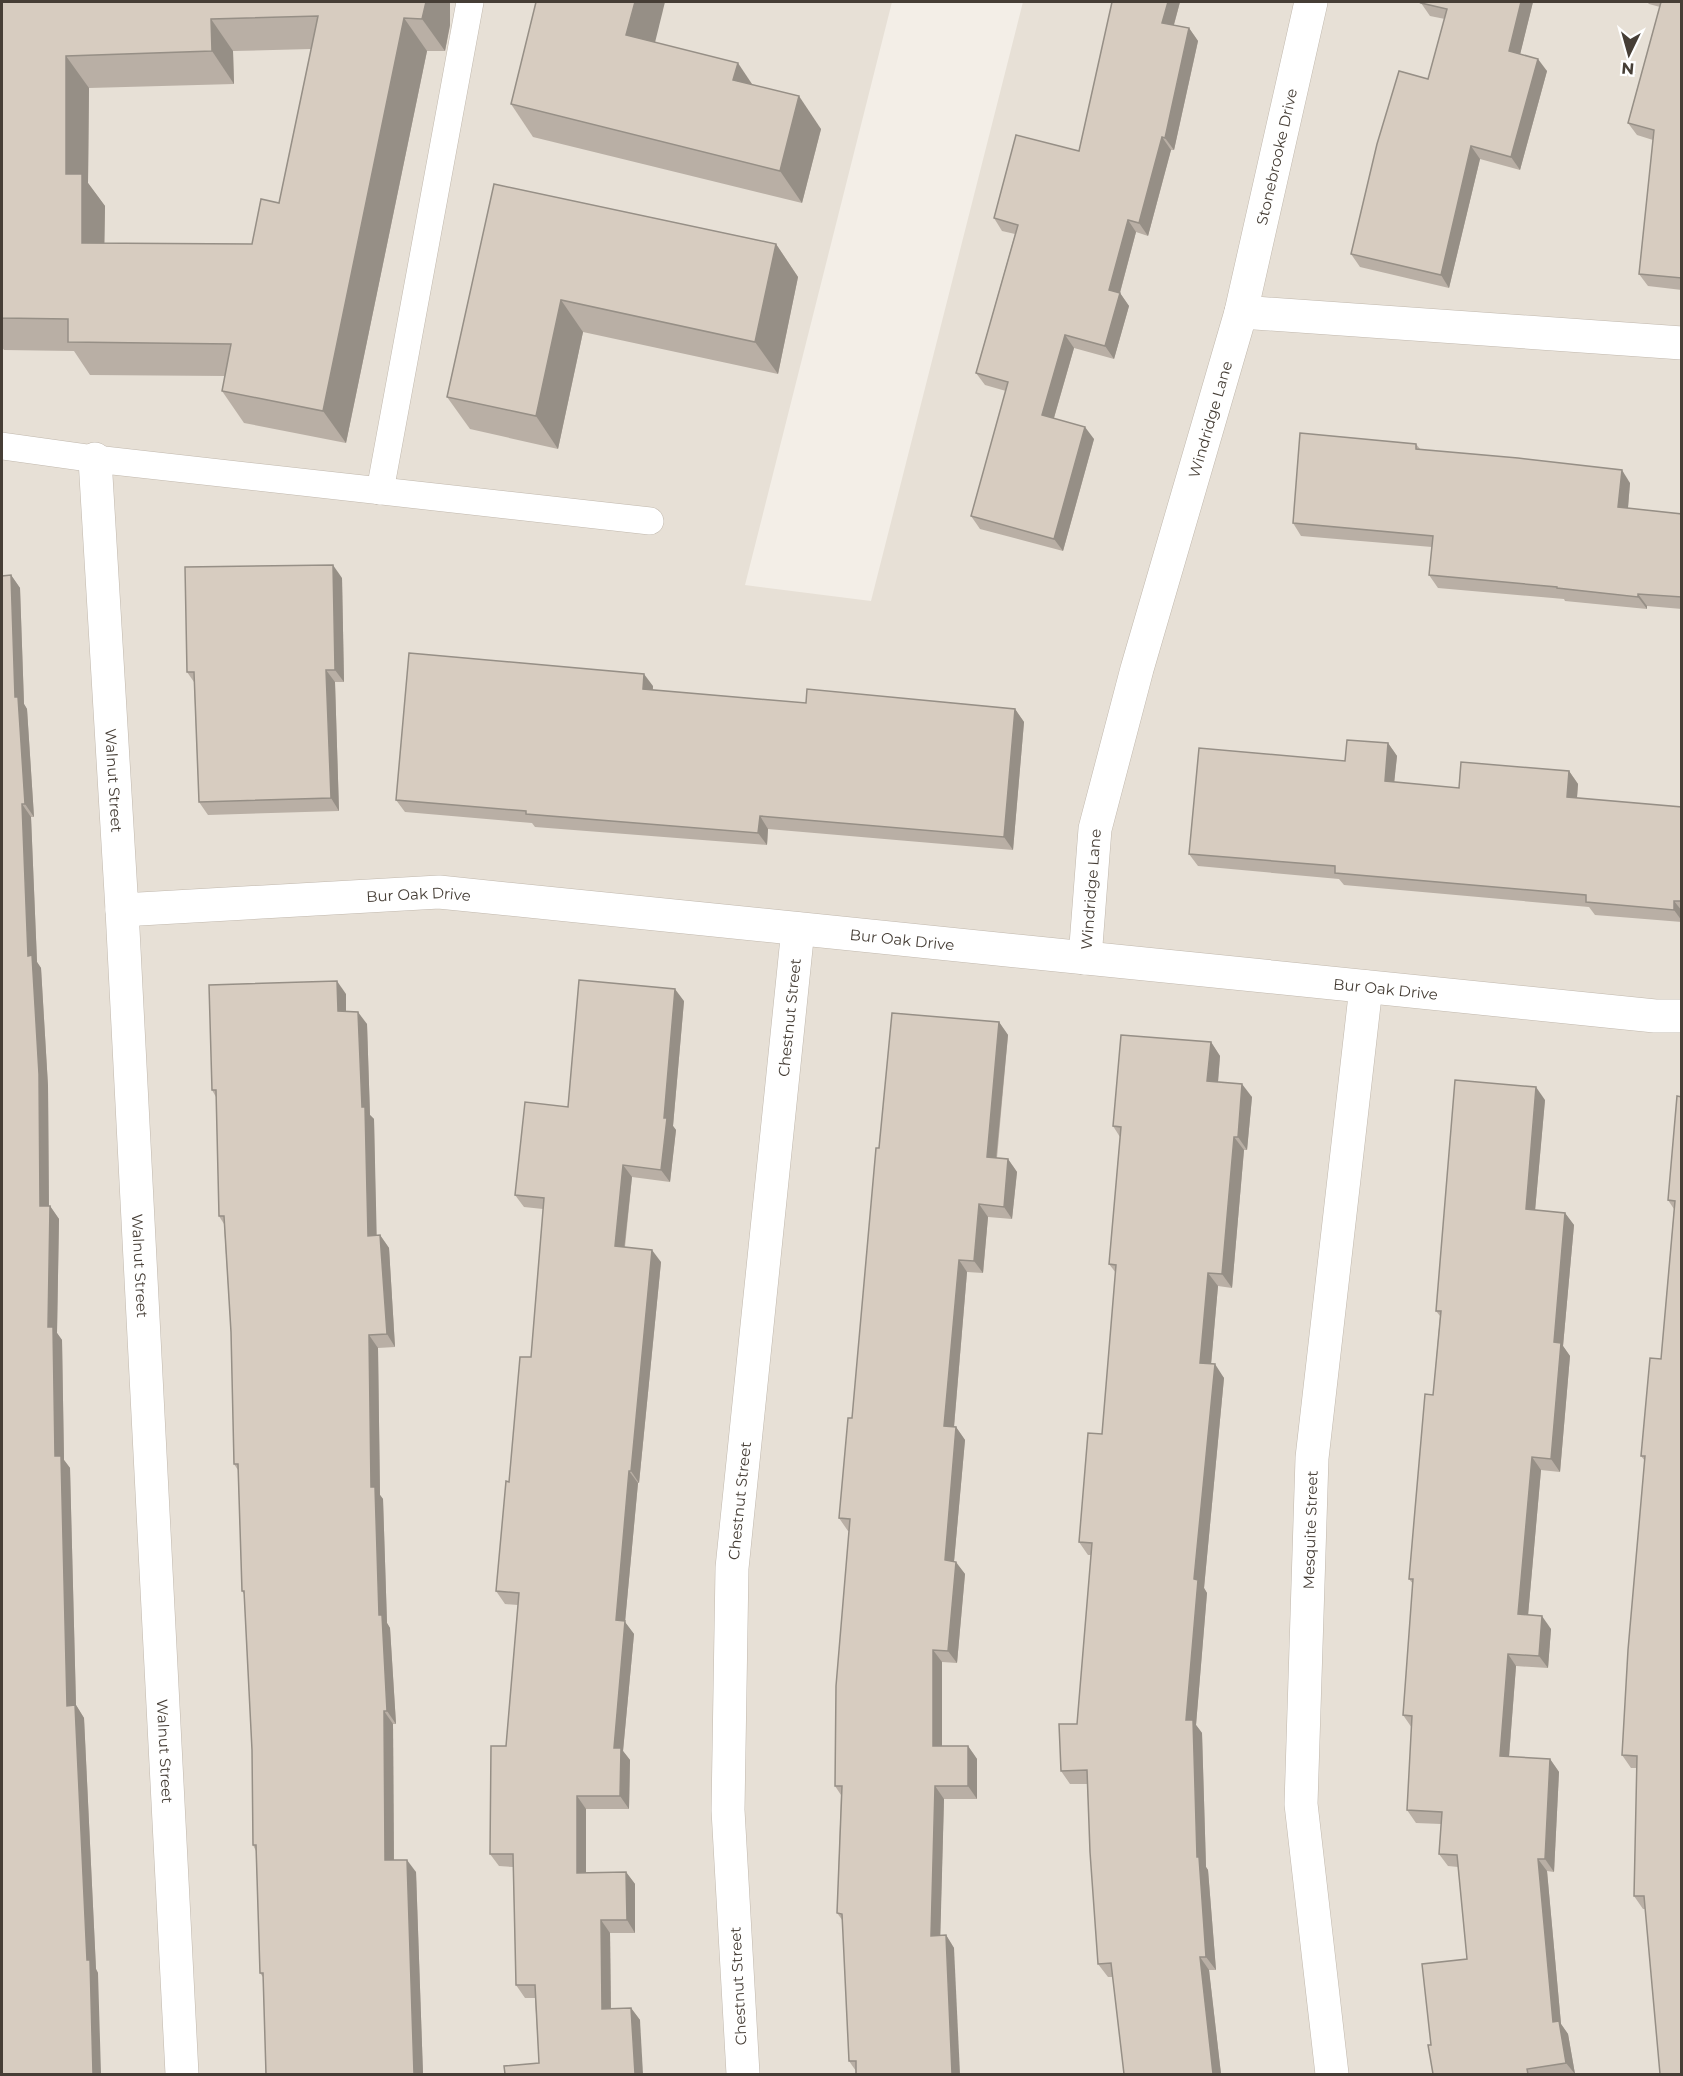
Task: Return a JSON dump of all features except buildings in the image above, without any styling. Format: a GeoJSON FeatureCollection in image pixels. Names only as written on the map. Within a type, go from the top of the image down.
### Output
{"type":"FeatureCollection","features":[{"type":"Feature","properties":{"kind":"street","name":"Stonebrooke Drive"},"geometry":{"type":"LineString","coordinates":[[1241,312],[1311,2]]}},
{"type":"Feature","properties":{"kind":"street"},"geometry":{"type":"LineString","coordinates":[[1241,312],[1682,343]]}},
{"type":"Feature","properties":{"kind":"street","name":"Windridge Lane"},"geometry":{"type":"LineString","coordinates":[[1085,958],[1095,830],[1137,669],[1241,312]]}},
{"type":"Feature","properties":{"kind":"street","name":"Walnut Street"},"geometry":{"type":"LineString","coordinates":[[95,459],[122,910],[182,2074]]}},
{"type":"Feature","properties":{"kind":"street","name":"Bur Oak Drive"},"geometry":{"type":"LineString","coordinates":[[122,910],[439,892],[1682,1017]]}},
{"type":"Feature","properties":{"kind":"street","name":"Chestnut Street"},"geometry":{"type":"LineString","coordinates":[[743,2074],[728,1809],[732,1568],[798,929]]}},
{"type":"Feature","properties":{"kind":"street","name":"Mesquite Street"},"geometry":{"type":"LineString","coordinates":[[1332,2074],[1301,1804],[1312,1458],[1366,987]]}},
{"type":"Feature","properties":{"kind":"lane"},"geometry":{"type":"LineString","coordinates":[[380,491],[470,2]]}},
{"type":"Feature","properties":{"kind":"lane"},"geometry":{"type":"LineString","coordinates":[[2,446],[95,459],[650,521]]}},
{"type":"Feature","properties":{"kind":"shaded area"},"geometry":{"type":"Polygon","coordinates":[[[2,2],[892,2],[745,585],[871,601],[1023,2],[1681,2],[1681,2074],[2,2074],[2,2]]]}}]}
